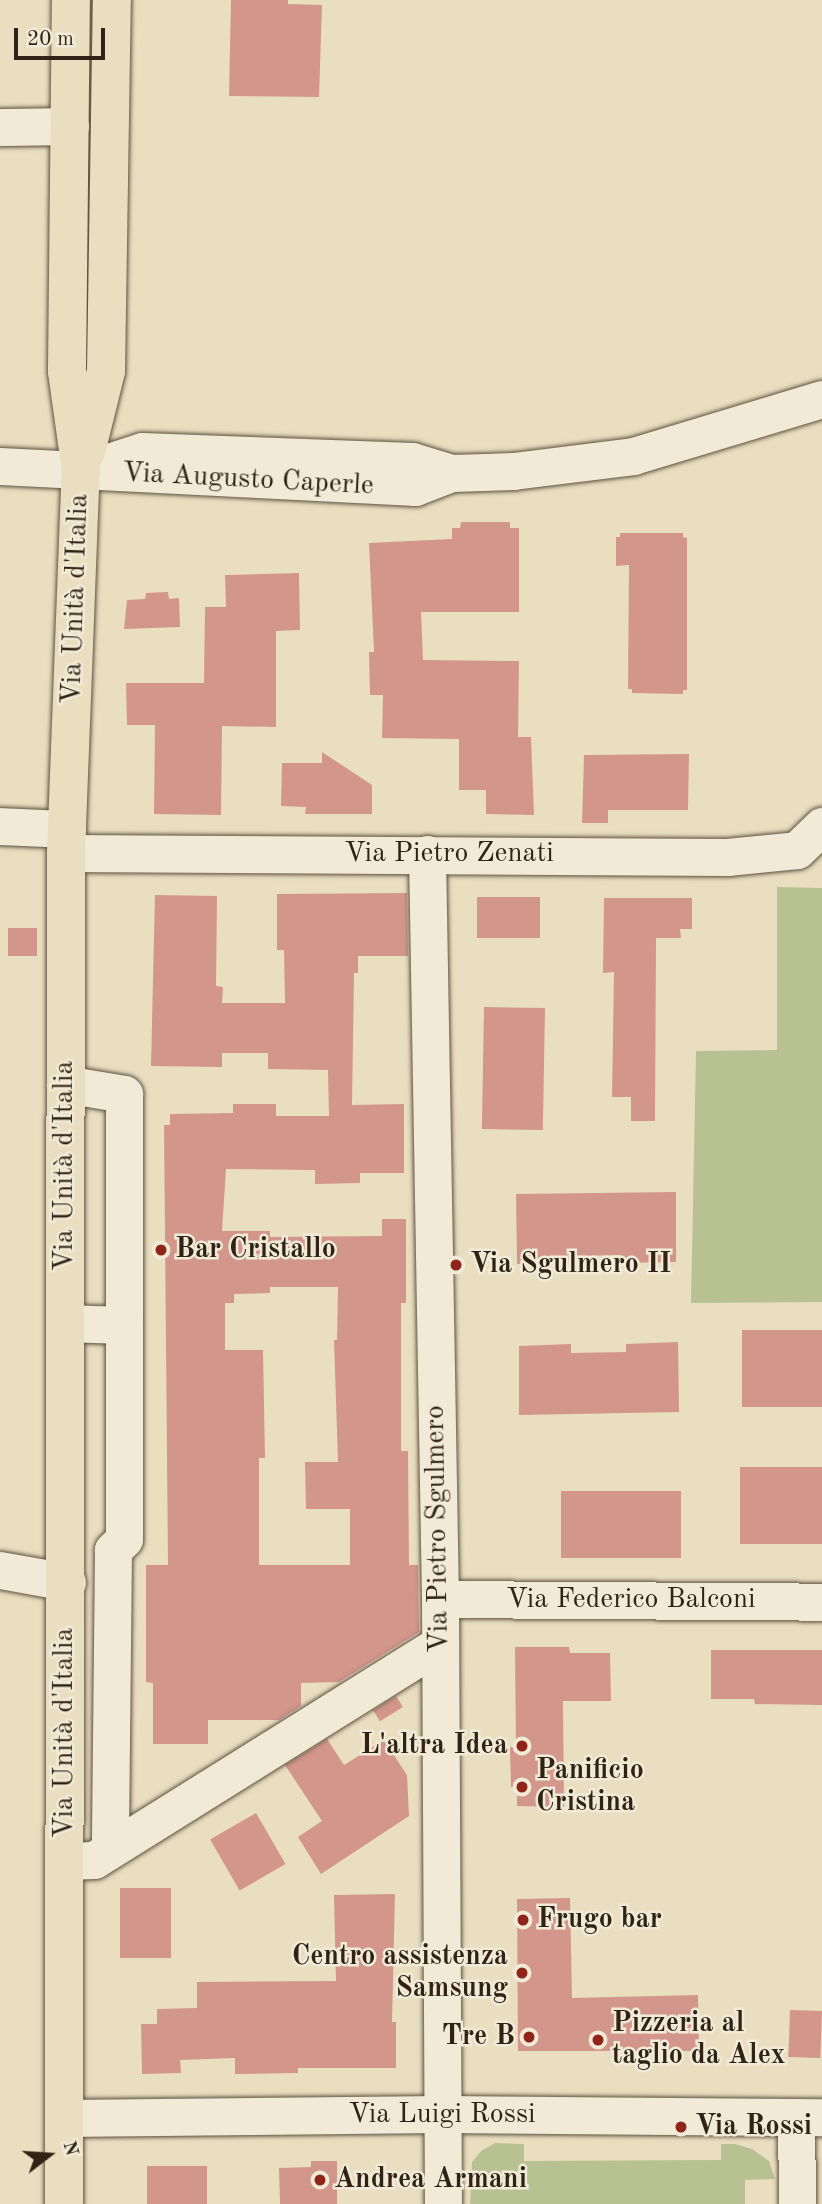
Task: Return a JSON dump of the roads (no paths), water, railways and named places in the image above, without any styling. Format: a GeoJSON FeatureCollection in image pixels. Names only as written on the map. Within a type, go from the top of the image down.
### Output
{"type":"FeatureCollection","features":[{"type":"Feature","properties":{"kind":"main road","name":"Via Unità d'Italia"},"geometry":{"type":"LineString","coordinates":[[64,2204],[66,841],[81,471],[67,371],[71,0]]}},
{"type":"Feature","properties":{"kind":"main road","name":"Via Unità d'Italia"},"geometry":{"type":"LineString","coordinates":[[81,471],[106,371],[113,0]]}},
{"type":"Feature","properties":{"kind":"street"},"geometry":{"type":"LineString","coordinates":[[0,127],[69,126]]}},
{"type":"Feature","properties":{"kind":"street","name":"Via Augusto Caperle"},"geometry":{"type":"LineString","coordinates":[[81,471],[415,487],[451,473],[513,471],[633,456],[822,399]]}},
{"type":"Feature","properties":{"kind":"street","name":"Via Augusto Caperle"},"geometry":{"type":"LineString","coordinates":[[81,471],[142,451],[412,460],[451,473]]}},
{"type":"Feature","properties":{"kind":"street"},"geometry":{"type":"LineString","coordinates":[[0,466],[81,471]]}},
{"type":"Feature","properties":{"kind":"street","name":"Via Pietro Zenati"},"geometry":{"type":"LineString","coordinates":[[0,826],[66,841],[427,853],[727,857],[797,850],[822,826]]}},
{"type":"Feature","properties":{"kind":"street","name":"Via Pietro Sgulmero"},"geometry":{"type":"LineString","coordinates":[[427,853],[440,1599],[443,2204]]}},
{"type":"Feature","properties":{"kind":"street"},"geometry":{"type":"LineString","coordinates":[[65,1084],[124,1094],[124,1539],[113,1550],[110,1849]]}},
{"type":"Feature","properties":{"kind":"street"},"geometry":{"type":"LineString","coordinates":[[65,1323],[124,1325]]}},
{"type":"Feature","properties":{"kind":"street"},"geometry":{"type":"LineString","coordinates":[[0,1570],[67,1582]]}},
{"type":"Feature","properties":{"kind":"street","name":"Via Federico Balconi"},"geometry":{"type":"LineString","coordinates":[[440,1599],[822,1602]]}},
{"type":"Feature","properties":{"kind":"street","name":"Via Unità d'Italia"},"geometry":{"type":"LineString","coordinates":[[65,1861],[94,1860],[440,1644]]}},
{"type":"Feature","properties":{"kind":"street","name":"Via Luigi Rossi"},"geometry":{"type":"LineString","coordinates":[[63,2118],[442,2114],[809,2118]]}},
{"type":"Feature","properties":{"kind":"street"},"geometry":{"type":"LineString","coordinates":[[797,2204],[809,2118]]}},
{"type":"Feature","properties":{"kind":"place","name":"Bar Cristallo"},"geometry":{"type":"Point","coordinates":[161,1250]}},
{"type":"Feature","properties":{"kind":"place","name":"Via Sgulmero II"},"geometry":{"type":"Point","coordinates":[456,1265]}},
{"type":"Feature","properties":{"kind":"place","name":"L'altra Idea"},"geometry":{"type":"Point","coordinates":[522,1746]}},
{"type":"Feature","properties":{"kind":"place","name":"Panificio Cristina"},"geometry":{"type":"Point","coordinates":[522,1787]}},
{"type":"Feature","properties":{"kind":"place","name":"Frugo bar"},"geometry":{"type":"Point","coordinates":[523,1920]}},
{"type":"Feature","properties":{"kind":"place","name":"Centro assistenza Samsung"},"geometry":{"type":"Point","coordinates":[522,1973]}},
{"type":"Feature","properties":{"kind":"place","name":"Tre B"},"geometry":{"type":"Point","coordinates":[529,2037]}},
{"type":"Feature","properties":{"kind":"place","name":"Pizzeria al taglio da Alex"},"geometry":{"type":"Point","coordinates":[598,2040]}},
{"type":"Feature","properties":{"kind":"place","name":"Via Rossi"},"geometry":{"type":"Point","coordinates":[681,2127]}},
{"type":"Feature","properties":{"kind":"place","name":"Andrea Armani"},"geometry":{"type":"Point","coordinates":[320,2180]}}]}
